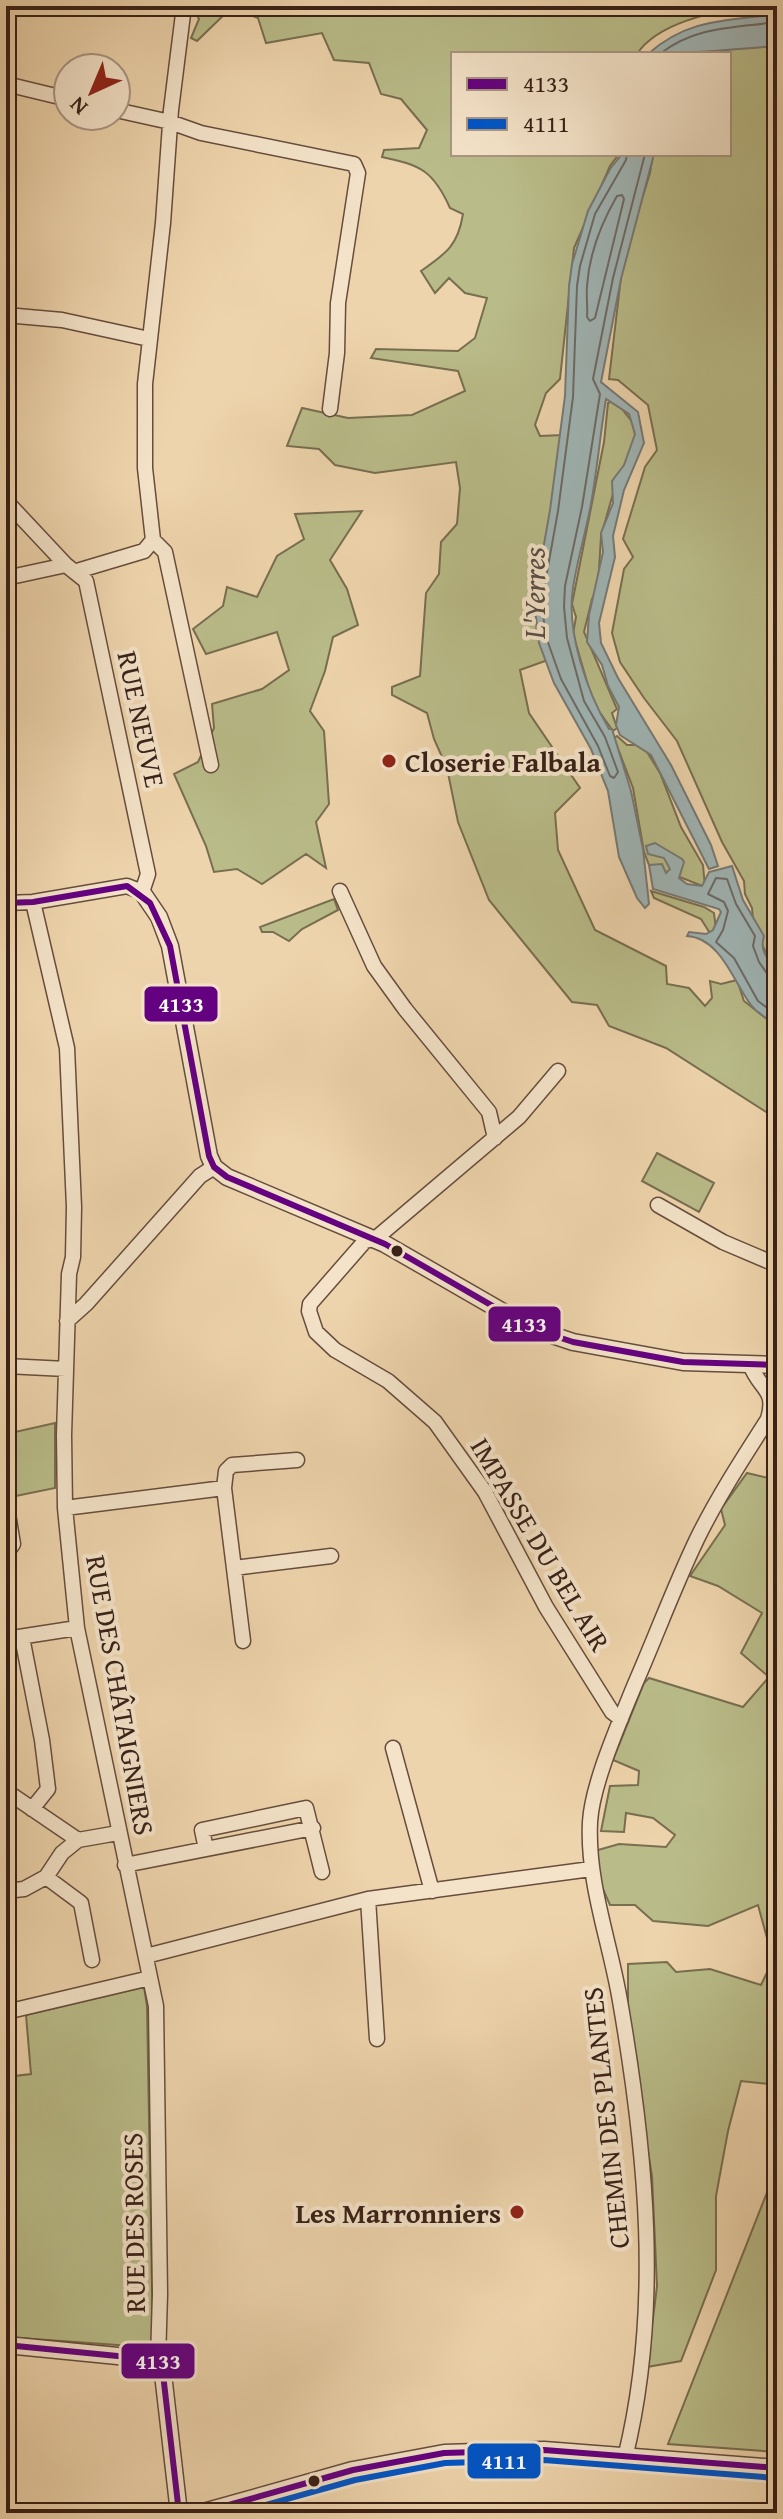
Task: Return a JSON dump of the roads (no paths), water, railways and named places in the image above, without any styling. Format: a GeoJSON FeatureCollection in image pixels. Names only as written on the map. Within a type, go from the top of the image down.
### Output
{"type":"FeatureCollection","features":[{"type":"Feature","properties":{"kind":"street"},"geometry":{"type":"LineString","coordinates":[[184,6],[149,339],[143,430],[153,540],[165,552],[211,765]]}},
{"type":"Feature","properties":{"kind":"street"},"geometry":{"type":"LineString","coordinates":[[6,84],[52,95]]}},
{"type":"Feature","properties":{"kind":"street"},"geometry":{"type":"LineString","coordinates":[[132,114],[201,133],[354,164],[358,173],[341,275],[330,409]]}},
{"type":"Feature","properties":{"kind":"street"},"geometry":{"type":"LineString","coordinates":[[6,315],[62,320],[149,339]]}},
{"type":"Feature","properties":{"kind":"street"},"geometry":{"type":"LineString","coordinates":[[6,501],[72,568]]}},
{"type":"Feature","properties":{"kind":"street"},"geometry":{"type":"LineString","coordinates":[[6,578],[85,567],[144,551],[153,540]]}},
{"type":"Feature","properties":{"kind":"street","name":"RUE NEUVE"},"geometry":{"type":"LineString","coordinates":[[72,568],[86,581],[148,874],[142,892]]}},
{"type":"Feature","properties":{"kind":"street"},"geometry":{"type":"LineString","coordinates":[[6,903],[33,902],[127,886],[142,892],[159,917],[173,957],[209,1156],[214,1167],[227,1177],[375,1239],[531,1328],[573,1342],[683,1362],[777,1365]]}},
{"type":"Feature","properties":{"kind":"street"},"geometry":{"type":"LineString","coordinates":[[340,891],[374,966],[489,1112],[495,1138]]}},
{"type":"Feature","properties":{"kind":"street","name":"RUE DES CHÂTAIGNIERS"},"geometry":{"type":"LineString","coordinates":[[33,902],[67,1048],[74,1207],[67,1321],[65,1508],[77,1628],[150,1978]]}},
{"type":"Feature","properties":{"kind":"street"},"geometry":{"type":"LineString","coordinates":[[375,1239],[519,1117],[558,1071]]}},
{"type":"Feature","properties":{"kind":"street"},"geometry":{"type":"LineString","coordinates":[[67,1321],[86,1304],[200,1176],[214,1167]]}},
{"type":"Feature","properties":{"kind":"street"},"geometry":{"type":"LineString","coordinates":[[658,1205],[723,1242],[777,1265]]}},
{"type":"Feature","properties":{"kind":"street","name":"IMPASSE DU BEL AIR"},"geometry":{"type":"LineString","coordinates":[[375,1239],[365,1241],[310,1304],[309,1311],[316,1332],[335,1350],[388,1381],[435,1422],[485,1492],[546,1607],[612,1712],[621,1719]]}},
{"type":"Feature","properties":{"kind":"street","name":"CHEMIN DES PLANTES"},"geometry":{"type":"LineString","coordinates":[[625,2458],[636,2415],[648,2312],[642,2169],[620,2001],[591,1869],[590,1819],[621,1719],[697,1539],[768,1419],[773,1403],[750,1364]]}},
{"type":"Feature","properties":{"kind":"street"},"geometry":{"type":"LineString","coordinates":[[6,1366],[66,1369]]}},
{"type":"Feature","properties":{"kind":"street"},"geometry":{"type":"LineString","coordinates":[[243,1641],[224,1488],[226,1471],[232,1465],[297,1460]]}},
{"type":"Feature","properties":{"kind":"street"},"geometry":{"type":"LineString","coordinates":[[65,1508],[224,1488]]}},
{"type":"Feature","properties":{"kind":"street"},"geometry":{"type":"LineString","coordinates":[[6,1502],[13,1544],[6,1554]]}},
{"type":"Feature","properties":{"kind":"street"},"geometry":{"type":"LineString","coordinates":[[234,1568],[331,1556]]}},
{"type":"Feature","properties":{"kind":"street"},"geometry":{"type":"LineString","coordinates":[[6,1639],[77,1628]]}},
{"type":"Feature","properties":{"kind":"street"},"geometry":{"type":"LineString","coordinates":[[22,1637],[48,1789],[32,1809]]}},
{"type":"Feature","properties":{"kind":"street"},"geometry":{"type":"LineString","coordinates":[[393,1748],[432,1891]]}},
{"type":"Feature","properties":{"kind":"street"},"geometry":{"type":"LineString","coordinates":[[6,1791],[78,1840]]}},
{"type":"Feature","properties":{"kind":"street"},"geometry":{"type":"LineString","coordinates":[[206,1849],[202,1830],[306,1808],[322,1872]]}},
{"type":"Feature","properties":{"kind":"street"},"geometry":{"type":"LineString","coordinates":[[125,1865],[313,1828]]}},
{"type":"Feature","properties":{"kind":"street"},"geometry":{"type":"LineString","coordinates":[[6,1891],[24,1889],[46,1877],[62,1853],[78,1840],[118,1833]]}},
{"type":"Feature","properties":{"kind":"street"},"geometry":{"type":"LineString","coordinates":[[146,1956],[368,1899],[591,1869]]}},
{"type":"Feature","properties":{"kind":"street"},"geometry":{"type":"LineString","coordinates":[[46,1877],[81,1903],[92,1960]]}},
{"type":"Feature","properties":{"kind":"street"},"geometry":{"type":"LineString","coordinates":[[368,1899],[377,2039]]}},
{"type":"Feature","properties":{"kind":"street"},"geometry":{"type":"LineString","coordinates":[[6,2012],[150,1978]]}},
{"type":"Feature","properties":{"kind":"street","name":"RUE DES ROSES"},"geometry":{"type":"LineString","coordinates":[[150,1978],[157,2021],[161,2337],[158,2360],[163,2374],[179,2513]]}},
{"type":"Feature","properties":{"kind":"street"},"geometry":{"type":"LineString","coordinates":[[6,2345],[158,2360]]}},
{"type":"Feature","properties":{"kind":"street"},"geometry":{"type":"LineString","coordinates":[[200,2513],[353,2470],[444,2453],[544,2450],[777,2468]]}},
{"type":"Feature","properties":{"kind":"water"},"geometry":{"type":"Polygon","coordinates":[[[777,14],[777,46],[650,52],[693,27],[777,14]]]}},
{"type":"Feature","properties":{"kind":"water"},"geometry":{"type":"Polygon","coordinates":[[[620,156],[653,156],[621,279],[601,382],[638,412],[644,443],[624,490],[613,536],[615,557],[599,623],[601,643],[618,678],[671,765],[711,845],[718,866],[709,869],[651,755],[620,735],[616,725],[619,707],[602,665],[587,642],[589,615],[603,552],[601,533],[613,503],[612,481],[624,465],[635,434],[629,414],[606,399],[592,495],[573,588],[573,623],[586,679],[601,714],[609,729],[612,729],[631,791],[643,849],[649,904],[645,908],[637,898],[619,857],[608,791],[591,749],[554,683],[539,643],[534,601],[565,396],[572,264],[588,211],[620,156]]]}},
{"type":"Feature","properties":{"kind":"water"},"geometry":{"type":"Polygon","coordinates":[[[655,843],[682,859],[684,862],[679,878],[687,884],[702,886],[709,872],[732,866],[743,900],[764,936],[764,951],[777,976],[777,1024],[751,1005],[718,953],[699,939],[687,936],[689,932],[706,934],[713,930],[721,912],[719,909],[653,889],[649,865],[662,864],[666,873],[670,869],[664,858],[648,854],[646,846],[655,843]]]}},
{"type":"Feature","properties":{"kind":"place","name":"Closerie Falbala"},"geometry":{"type":"Point","coordinates":[389,761]}},
{"type":"Feature","properties":{"kind":"place","name":"Les Marronniers"},"geometry":{"type":"Point","coordinates":[517,2212]}},
{"type":"Feature","properties":{"kind":"water label","name":"L'Yerres"},"geometry":{"type":"Point","coordinates":[534,593]}}]}
